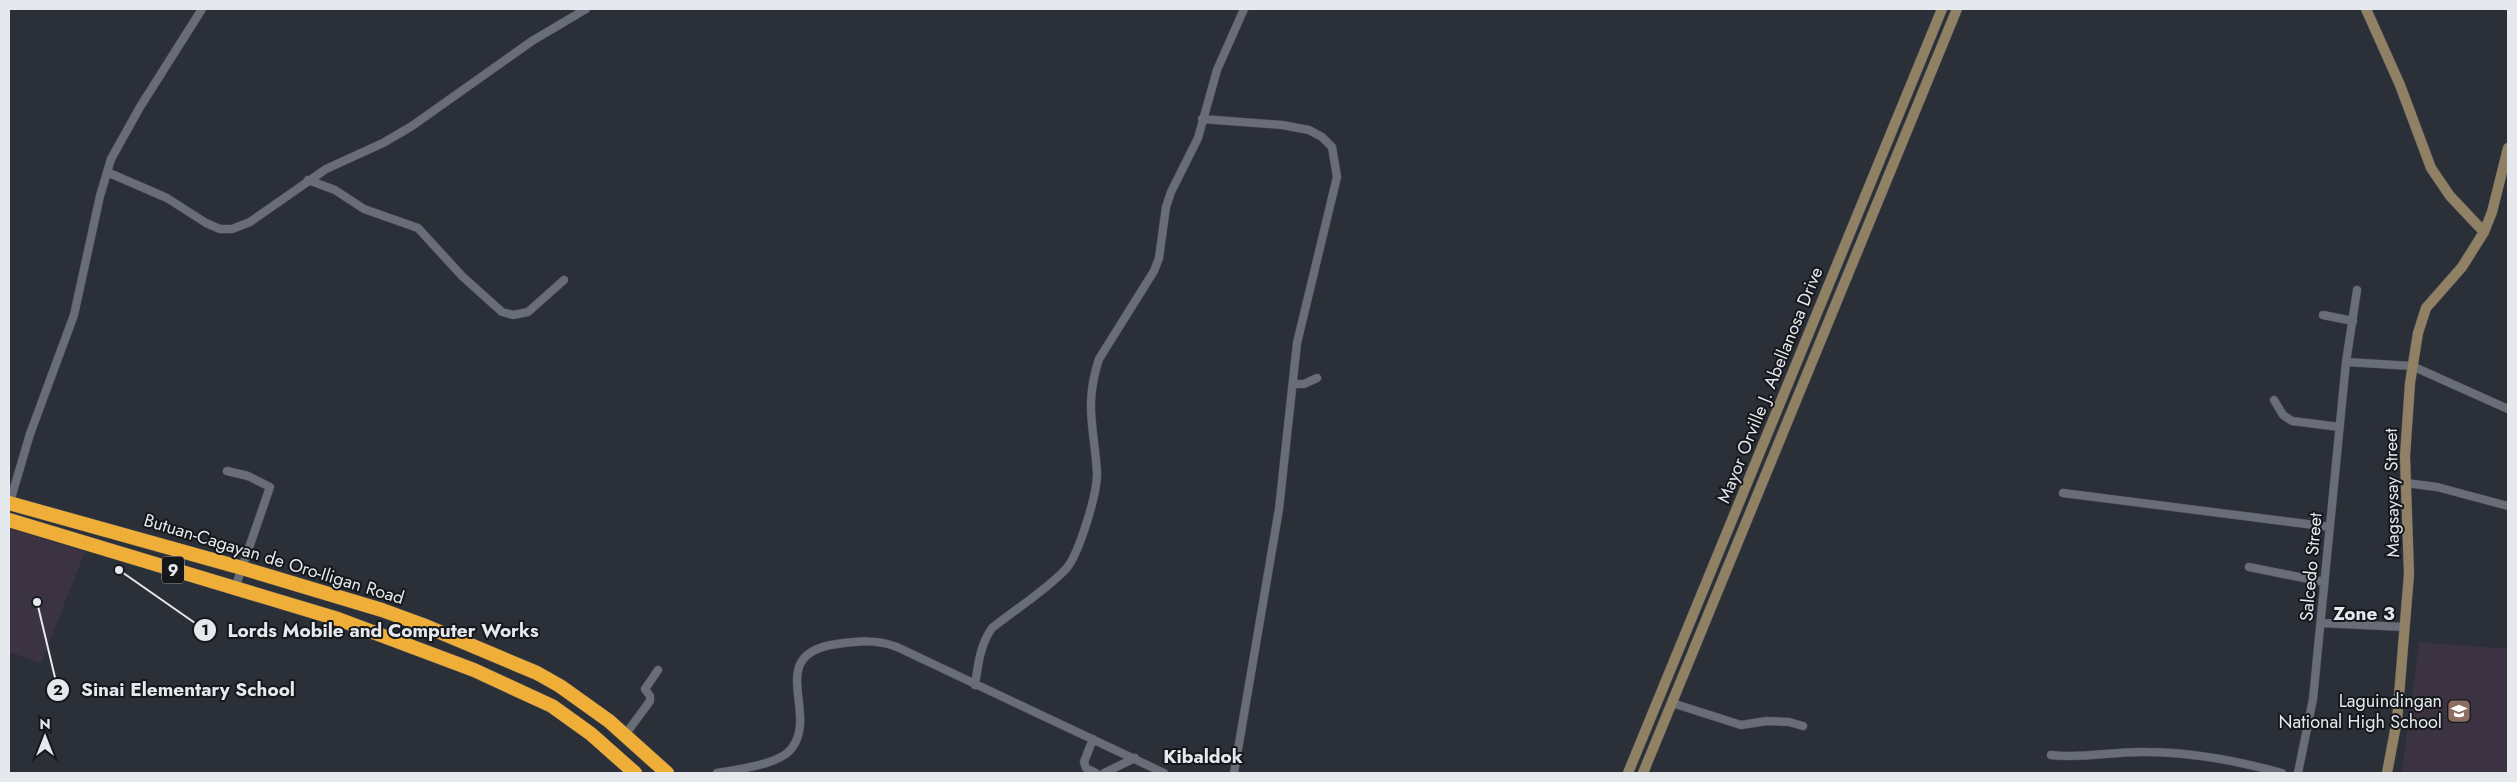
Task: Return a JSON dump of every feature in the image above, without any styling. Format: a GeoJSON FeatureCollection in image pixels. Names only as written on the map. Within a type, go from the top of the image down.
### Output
{"type":"FeatureCollection","features":[{"type":"Feature","properties":{"kind":"highway","name":"Butuan-Cagayan de Oro-Iligan Road"},"geometry":{"type":"LineString","coordinates":[[9,505],[242,568],[397,615],[537,673],[560,686],[624,735],[667,773]]}},
{"type":"Feature","properties":{"kind":"highway","name":"9"},"geometry":{"type":"LineString","coordinates":[[9,520],[389,636],[474,670],[552,706],[591,734],[635,773]]}},
{"type":"Feature","properties":{"kind":"highway"},"geometry":{"type":"LineString","coordinates":[[552,706],[560,686]]}},
{"type":"Feature","properties":{"kind":"main road","name":"Mayor Orville J. Abellanosa Drive"},"geometry":{"type":"LineString","coordinates":[[1628,773],[1942,9]]}},
{"type":"Feature","properties":{"kind":"main road","name":"Mayor Orville J. Abellanosa Drive"},"geometry":{"type":"LineString","coordinates":[[1643,773],[1957,9]]}},
{"type":"Feature","properties":{"kind":"main road"},"geometry":{"type":"LineString","coordinates":[[2366,9],[2400,85],[2431,168],[2450,196],[2484,232]]}},
{"type":"Feature","properties":{"kind":"main road","name":"Magsaysay Street"},"geometry":{"type":"LineString","coordinates":[[2387,773],[2398,720],[2409,574],[2406,483],[2407,424],[2412,366],[2421,321],[2426,308],[2462,267],[2484,232],[2492,212],[2508,148]]}},
{"type":"Feature","properties":{"kind":"street"},"geometry":{"type":"LineString","coordinates":[[9,505],[30,434],[74,315],[107,172],[121,140],[202,9]]}},
{"type":"Feature","properties":{"kind":"street"},"geometry":{"type":"LineString","coordinates":[[107,172],[167,198],[206,223],[227,230],[250,222],[308,180],[412,126],[532,41],[568,22],[586,9]]}},
{"type":"Feature","properties":{"kind":"street"},"geometry":{"type":"LineString","coordinates":[[975,684],[983,644],[992,628],[1066,568],[1084,530],[1097,480],[1090,419],[1095,371],[1099,359],[1154,271],[1159,258],[1168,201],[1181,170],[1198,138],[1216,70],[1244,9]]}},
{"type":"Feature","properties":{"kind":"street"},"geometry":{"type":"LineString","coordinates":[[1202,119],[1282,125],[1309,130],[1322,137],[1332,147],[1338,177],[1302,319],[1279,509],[1234,773]]}},
{"type":"Feature","properties":{"kind":"street"},"geometry":{"type":"LineString","coordinates":[[308,180],[334,190],[364,209],[418,228],[462,276],[492,305],[507,314],[528,312],[564,280]]}},
{"type":"Feature","properties":{"kind":"street","name":"Salcedo Street"},"geometry":{"type":"LineString","coordinates":[[2298,773],[2313,699],[2346,362],[2357,290]]}},
{"type":"Feature","properties":{"kind":"street"},"geometry":{"type":"LineString","coordinates":[[2323,315],[2353,321]]}},
{"type":"Feature","properties":{"kind":"street"},"geometry":{"type":"LineString","coordinates":[[2346,362],[2412,366],[2508,408]]}},
{"type":"Feature","properties":{"kind":"street"},"geometry":{"type":"LineString","coordinates":[[1293,384],[1304,384],[1318,378]]}},
{"type":"Feature","properties":{"kind":"street"},"geometry":{"type":"LineString","coordinates":[[2274,400],[2283,415],[2292,420],[2340,427]]}},
{"type":"Feature","properties":{"kind":"street"},"geometry":{"type":"LineString","coordinates":[[227,471],[248,476],[270,487],[235,588]]}},
{"type":"Feature","properties":{"kind":"street"},"geometry":{"type":"LineString","coordinates":[[2406,483],[2437,487],[2508,506]]}},
{"type":"Feature","properties":{"kind":"street"},"geometry":{"type":"LineString","coordinates":[[2062,493],[2330,527]]}},
{"type":"Feature","properties":{"kind":"street"},"geometry":{"type":"LineString","coordinates":[[2249,567],[2324,582]]}},
{"type":"Feature","properties":{"kind":"street"},"geometry":{"type":"LineString","coordinates":[[2321,623],[2404,627]]}},
{"type":"Feature","properties":{"kind":"street"},"geometry":{"type":"LineString","coordinates":[[717,773],[772,762],[793,748],[798,733],[797,696],[799,668],[803,659],[815,648],[862,640],[881,642],[1164,773]]}},
{"type":"Feature","properties":{"kind":"street"},"geometry":{"type":"LineString","coordinates":[[624,735],[650,701],[650,696],[644,689],[658,670]]}},
{"type":"Feature","properties":{"kind":"street"},"geometry":{"type":"LineString","coordinates":[[1672,703],[1741,724],[1767,721],[1789,722],[1803,726]]}},
{"type":"Feature","properties":{"kind":"street"},"geometry":{"type":"LineString","coordinates":[[1093,739],[1084,762],[1086,768],[1096,773]]}},
{"type":"Feature","properties":{"kind":"street"},"geometry":{"type":"LineString","coordinates":[[2050,755],[2078,757],[2145,752],[2175,753],[2223,760],[2282,773]]}},
{"type":"Feature","properties":{"kind":"street"},"geometry":{"type":"LineString","coordinates":[[1104,773],[1135,758]]}},
{"type":"Feature","properties":{"kind":"shaded area"},"geometry":{"type":"Polygon","coordinates":[[[9,528],[85,552],[41,663],[9,652],[9,528]]]}},
{"type":"Feature","properties":{"kind":"shaded area","name":"Laguindingan National High School"},"geometry":{"type":"Polygon","coordinates":[[[2419,642],[2508,649],[2508,773],[2402,773],[2419,642]]]}},
{"type":"Feature","properties":{"kind":"place","name":"Lords Mobile and Computer Works"},"geometry":{"type":"Point","coordinates":[119,570]}},
{"type":"Feature","properties":{"kind":"place","name":"Sinai Elementary School"},"geometry":{"type":"Point","coordinates":[37,602]}},
{"type":"Feature","properties":{"kind":"place","name":"Laguindingan National High School"},"geometry":{"type":"Point","coordinates":[2459,711]}},
{"type":"Feature","properties":{"kind":"district","name":"Zone 3"},"geometry":{"type":"Point","coordinates":[2364,613]}},
{"type":"Feature","properties":{"kind":"district","name":"Kibaldok"},"geometry":{"type":"Point","coordinates":[1203,756]}}]}
